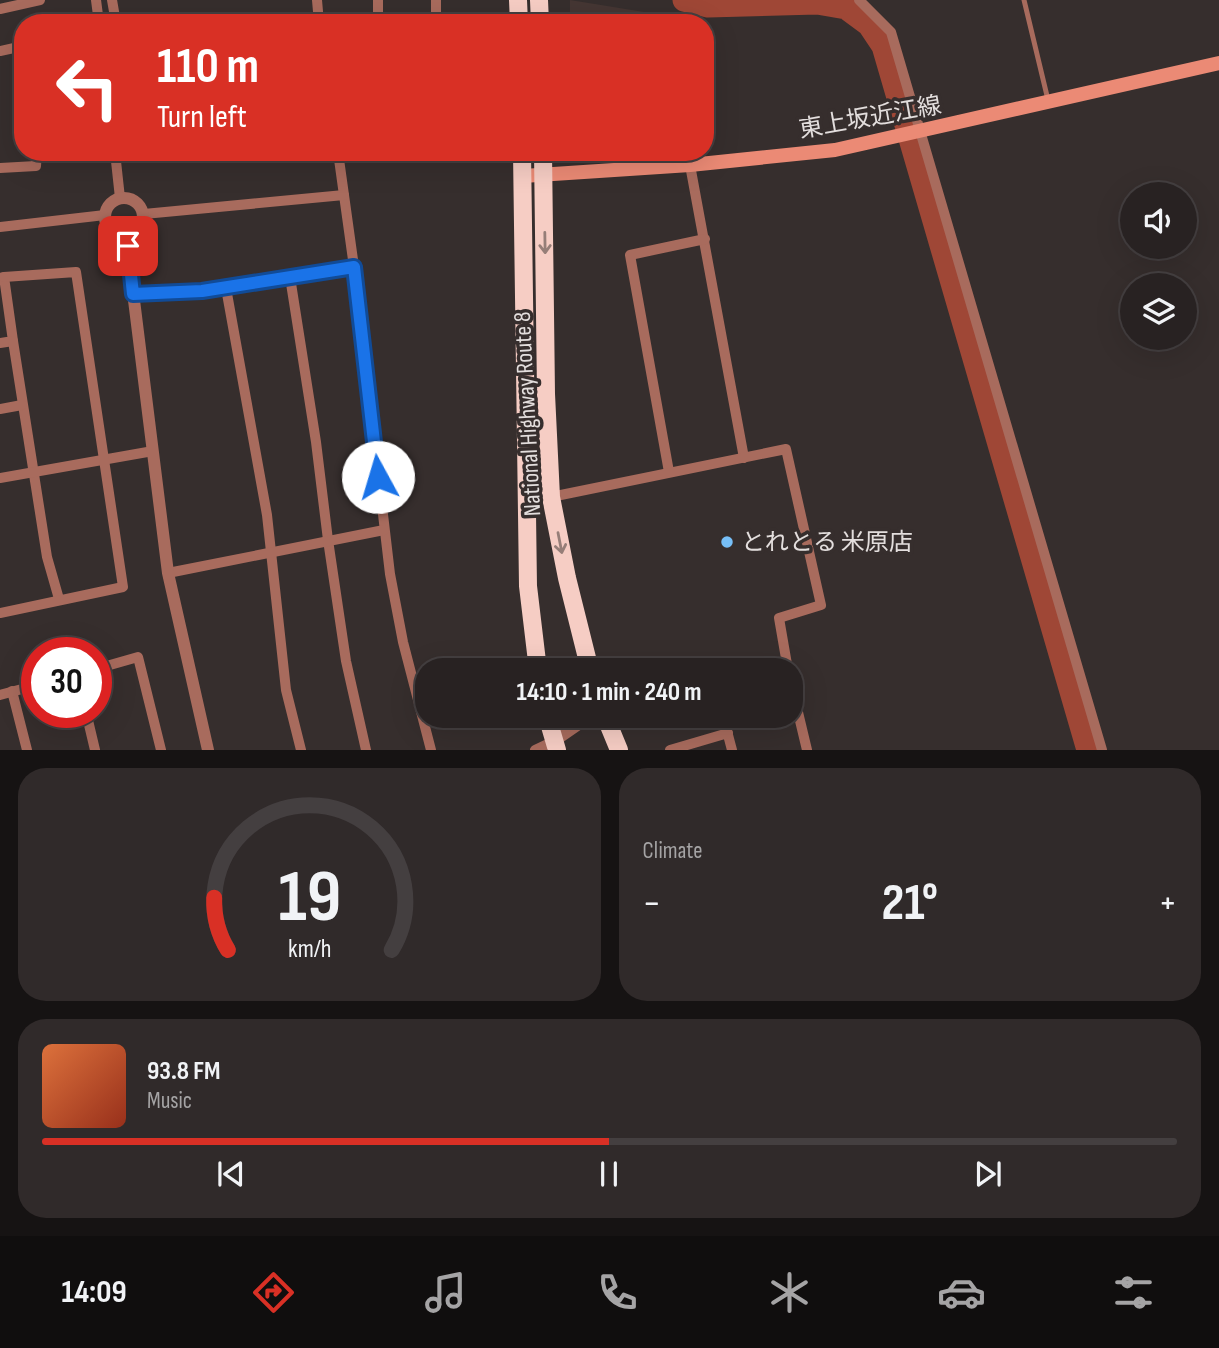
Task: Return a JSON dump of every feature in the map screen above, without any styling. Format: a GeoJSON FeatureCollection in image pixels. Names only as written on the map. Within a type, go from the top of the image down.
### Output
{"type":"FeatureCollection","features":[{"type":"Feature","properties":{"kind":"highway","name":"National Highway Route 8"},"geometry":{"type":"LineString","coordinates":[[522,161],[528,586],[537,658]]}},
{"type":"Feature","properties":{"kind":"highway","name":"National Highway Route 8"},"geometry":{"type":"LineString","coordinates":[[543,161],[546,394],[551,497],[587,658]]}},
{"type":"Feature","properties":{"kind":"highway"},"geometry":{"type":"LineString","coordinates":[[550,728],[555,745]]}},
{"type":"Feature","properties":{"kind":"highway"},"geometry":{"type":"LineString","coordinates":[[610,728],[619,750]]}},
{"type":"Feature","properties":{"kind":"main road","name":"東上坂近江線"},"geometry":{"type":"LineString","coordinates":[[523,176],[690,165],[835,150],[1049,104],[1219,63]]}},
{"type":"Feature","properties":{"kind":"street"},"geometry":{"type":"LineString","coordinates":[[0,9],[40,0]]}},
{"type":"Feature","properties":{"kind":"street"},"geometry":{"type":"LineString","coordinates":[[859,0],[891,32],[912,134],[1102,750]]}},
{"type":"Feature","properties":{"kind":"street"},"geometry":{"type":"LineString","coordinates":[[0,169],[36,166],[36,161]]}},
{"type":"Feature","properties":{"kind":"street"},"geometry":{"type":"LineString","coordinates":[[116,161],[120,198]]}},
{"type":"Feature","properties":{"kind":"street"},"geometry":{"type":"LineString","coordinates":[[339,161],[384,530],[403,642],[431,750]]}},
{"type":"Feature","properties":{"kind":"street"},"geometry":{"type":"LineString","coordinates":[[690,165],[744,458]]}},
{"type":"Feature","properties":{"kind":"street"},"geometry":{"type":"LineString","coordinates":[[144,214],[344,195]]}},
{"type":"Feature","properties":{"kind":"street"},"geometry":{"type":"LineString","coordinates":[[120,198],[138,203],[144,214],[138,231],[126,236],[111,231],[105,215],[110,204],[120,198]]}},
{"type":"Feature","properties":{"kind":"street"},"geometry":{"type":"LineString","coordinates":[[0,227],[105,215]]}},
{"type":"Feature","properties":{"kind":"street"},"geometry":{"type":"LineString","coordinates":[[126,236],[168,573],[208,750]]}},
{"type":"Feature","properties":{"kind":"street"},"geometry":{"type":"LineString","coordinates":[[668,472],[630,255],[705,239]]}},
{"type":"Feature","properties":{"kind":"street"},"geometry":{"type":"LineString","coordinates":[[133,294],[226,288],[354,267]]}},
{"type":"Feature","properties":{"kind":"street"},"geometry":{"type":"LineString","coordinates":[[0,613],[123,587],[76,272],[2,277],[47,558],[59,599]]}},
{"type":"Feature","properties":{"kind":"street"},"geometry":{"type":"LineString","coordinates":[[290,277],[346,661],[366,750]]}},
{"type":"Feature","properties":{"kind":"street"},"geometry":{"type":"LineString","coordinates":[[226,288],[267,515],[286,690],[301,750]]}},
{"type":"Feature","properties":{"kind":"street"},"geometry":{"type":"LineString","coordinates":[[0,343],[13,341]]}},
{"type":"Feature","properties":{"kind":"street"},"geometry":{"type":"LineString","coordinates":[[0,409],[22,405]]}},
{"type":"Feature","properties":{"kind":"street"},"geometry":{"type":"LineString","coordinates":[[551,497],[786,449],[821,605],[779,618],[786,658]]}},
{"type":"Feature","properties":{"kind":"street"},"geometry":{"type":"LineString","coordinates":[[0,478],[153,451]]}},
{"type":"Feature","properties":{"kind":"street"},"geometry":{"type":"LineString","coordinates":[[168,573],[384,530]]}},
{"type":"Feature","properties":{"kind":"street"},"geometry":{"type":"LineString","coordinates":[[112,664],[138,657],[161,750]]}},
{"type":"Feature","properties":{"kind":"street"},"geometry":{"type":"LineString","coordinates":[[0,695],[21,689]]}},
{"type":"Feature","properties":{"kind":"street"},"geometry":{"type":"LineString","coordinates":[[12,691],[27,750]]}},
{"type":"Feature","properties":{"kind":"street"},"geometry":{"type":"LineString","coordinates":[[90,728],[95,750]]}},
{"type":"Feature","properties":{"kind":"street"},"geometry":{"type":"LineString","coordinates":[[535,750],[555,745],[576,728]]}},
{"type":"Feature","properties":{"kind":"street"},"geometry":{"type":"LineString","coordinates":[[727,728],[732,750]]}},
{"type":"Feature","properties":{"kind":"street"},"geometry":{"type":"LineString","coordinates":[[802,728],[807,750]]}},
{"type":"Feature","properties":{"kind":"street"},"geometry":{"type":"LineString","coordinates":[[670,750],[728,733]]}},
{"type":"Feature","properties":{"kind":"lane"},"geometry":{"type":"LineString","coordinates":[[1024,0],[1049,104]]}},
{"type":"Feature","properties":{"kind":"shaded area"},"geometry":{"type":"Polygon","coordinates":[[[570,0],[656,14],[570,14],[570,0]]]}},
{"type":"Feature","properties":{"kind":"waterway"},"geometry":{"type":"LineString","coordinates":[[684,0],[708,6],[817,3],[846,8],[869,25],[883,46],[1088,750]]}},
{"type":"Feature","properties":{"kind":"place","name":"とれとる 米原店"},"geometry":{"type":"Point","coordinates":[727,542]}},
{"type":"Feature","properties":{"kind":"route"},"geometry":{"type":"LineString","coordinates":[[128,246],[133,294],[202,291],[354,267],[378,477]]}}]}
